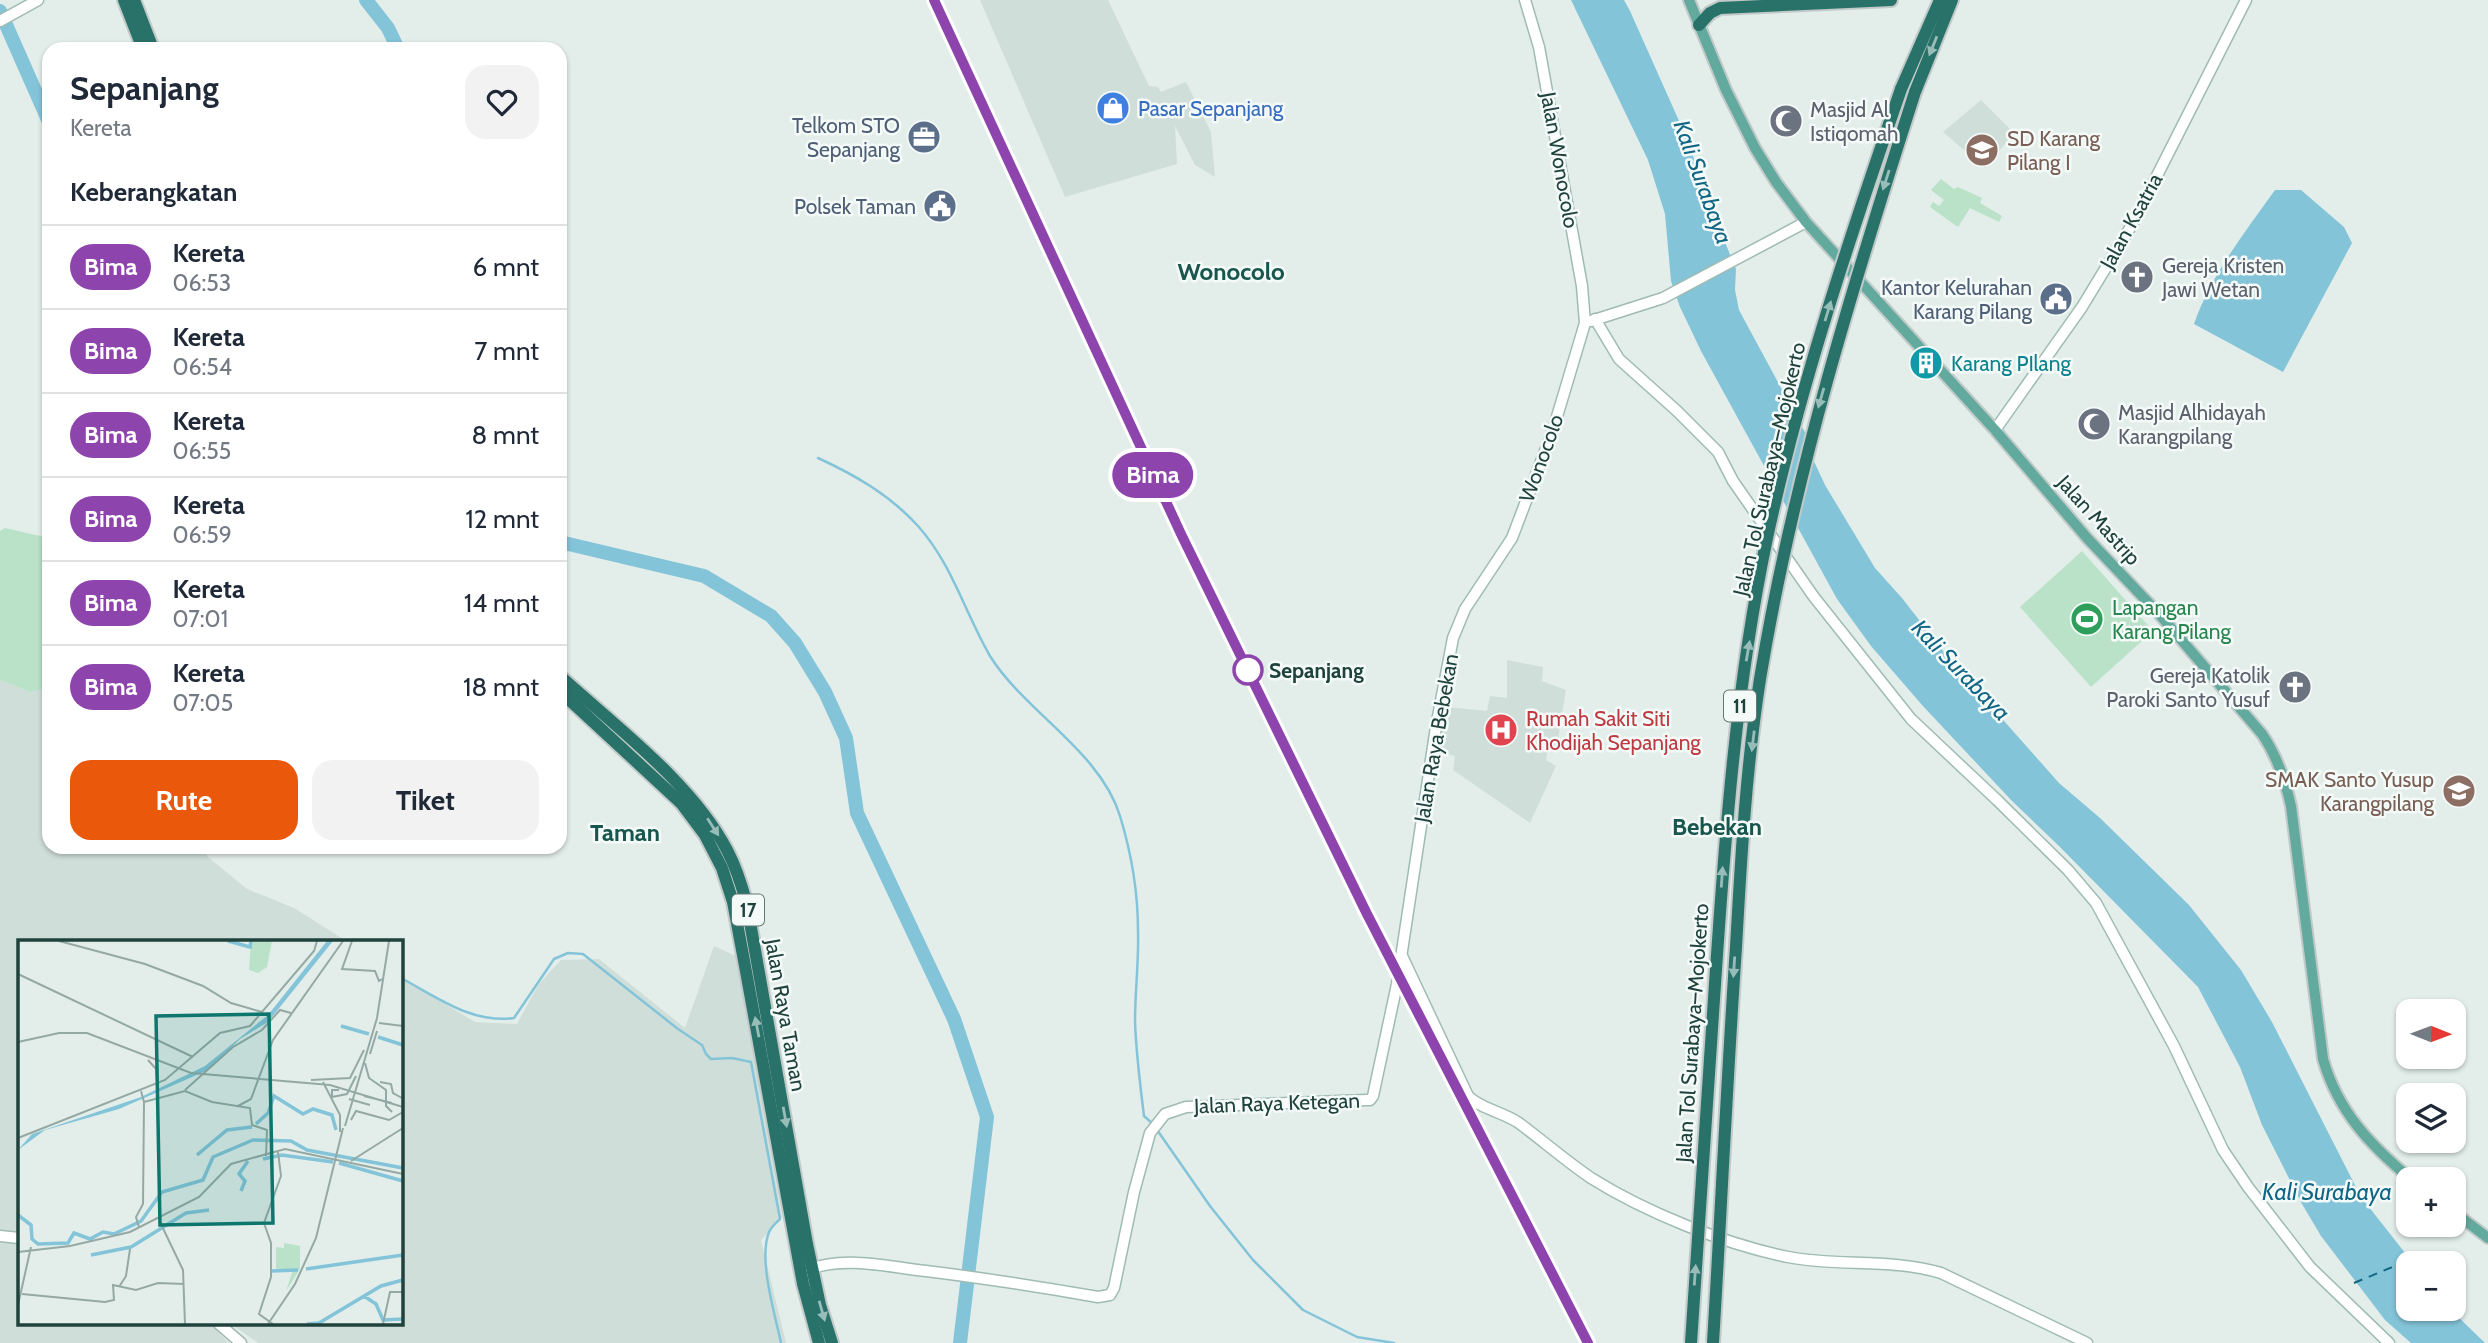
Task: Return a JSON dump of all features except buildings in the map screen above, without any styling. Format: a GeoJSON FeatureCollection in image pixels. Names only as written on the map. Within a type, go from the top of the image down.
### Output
{"type":"FeatureCollection","features":[{"type":"Feature","properties":{"kind":"highway"},"geometry":{"type":"LineString","coordinates":[[124,0],[140,42]]}},
{"type":"Feature","properties":{"kind":"highway"},"geometry":{"type":"LineString","coordinates":[[134,0],[150,42]]}},
{"type":"Feature","properties":{"kind":"highway"},"geometry":{"type":"LineString","coordinates":[[1699,25],[1710,12],[1720,8],[1891,0]]}},
{"type":"Feature","properties":{"kind":"highway","name":"Jalan Tol Surabaya–Mojokerto"},"geometry":{"type":"LineString","coordinates":[[1691,1343],[1725,827],[1745,668],[1767,540],[1801,401],[1853,228],[1908,90],[1940,0]]}},
{"type":"Feature","properties":{"kind":"highway","name":"Jalan Tol Surabaya–Mojokerto"},"geometry":{"type":"LineString","coordinates":[[1713,1343],[1743,828],[1760,682],[1784,547],[1817,414],[1908,90],[1952,0]]}},
{"type":"Feature","properties":{"kind":"highway","name":"Jalan Raya Taman"},"geometry":{"type":"LineString","coordinates":[[567,683],[694,801],[715,830],[735,866],[747,905],[819,1343]]}},
{"type":"Feature","properties":{"kind":"highway","name":"Jalan Raya Taman"},"geometry":{"type":"LineString","coordinates":[[567,697],[681,803],[705,835],[722,867],[733,902],[797,1219]]}},
{"type":"Feature","properties":{"kind":"highway","name":"Jalan Raya Taman"},"geometry":{"type":"LineString","coordinates":[[807,1276],[832,1343]]}},
{"type":"Feature","properties":{"kind":"main road"},"geometry":{"type":"LineString","coordinates":[[3,19],[38,0]]}},
{"type":"Feature","properties":{"kind":"main road","name":"Jalan Wonocolo"},"geometry":{"type":"LineString","coordinates":[[1525,0],[1539,47],[1590,321]]}},
{"type":"Feature","properties":{"kind":"main road","name":"Jalan Mastrip"},"geometry":{"type":"LineString","coordinates":[[1689,0],[1726,90],[1755,148],[1806,222],[2189,649],[2262,734],[2274,753],[2282,771],[2291,806],[2327,1073],[2336,1096],[2351,1120],[2398,1167]]}},
{"type":"Feature","properties":{"kind":"main road","name":"Jalan Ksatria"},"geometry":{"type":"LineString","coordinates":[[1995,430],[2082,307],[2133,223],[2246,0]]}},
{"type":"Feature","properties":{"kind":"main road"},"geometry":{"type":"LineString","coordinates":[[1806,222],[1664,298],[1590,321],[1619,359],[1718,452],[1733,481],[1814,597],[1911,719],[2068,870],[2096,903],[2174,1046],[2223,1150],[2310,1267],[2389,1343]]}},
{"type":"Feature","properties":{"kind":"main road","name":"Wonocolo"},"geometry":{"type":"LineString","coordinates":[[1480,587],[1511,538],[1553,430],[1590,321]]}},
{"type":"Feature","properties":{"kind":"main road","name":"Jalan Raya Bebekan"},"geometry":{"type":"LineString","coordinates":[[1402,954],[1436,727],[1453,638],[1460,619],[1480,587]]}},
{"type":"Feature","properties":{"kind":"main road"},"geometry":{"type":"LineString","coordinates":[[1402,954],[1468,1096],[1479,1105],[1516,1121],[1562,1157],[1606,1186],[1682,1224],[1761,1251],[1795,1258],[1916,1267],[1941,1273],[2087,1343]]}},
{"type":"Feature","properties":{"kind":"main road","name":"Jalan Raya Ketegan"},"geometry":{"type":"LineString","coordinates":[[807,1276],[836,1262],[850,1262],[994,1279],[1098,1297],[1110,1295],[1114,1288],[1134,1192],[1155,1124],[1165,1114],[1186,1107],[1370,1100],[1402,954]]}},
{"type":"Feature","properties":{"kind":"main road"},"geometry":{"type":"LineString","coordinates":[[2466,1221],[2488,1238]]}},
{"type":"Feature","properties":{"kind":"main road"},"geometry":{"type":"LineString","coordinates":[[0,1236],[18,1238]]}},
{"type":"Feature","properties":{"kind":"main road"},"geometry":{"type":"LineString","coordinates":[[221,1326],[241,1343]]}},
{"type":"Feature","properties":{"kind":"shaded area","name":"Pasar Sepanjang"},"geometry":{"type":"Polygon","coordinates":[[[980,0],[1108,0],[1149,86],[1158,87],[1161,92],[1186,82],[1211,132],[1215,177],[1195,165],[1175,126],[1177,164],[1065,197],[980,0]]]}},
{"type":"Feature","properties":{"kind":"shaded area","name":"SD Karang Pilang I"},"geometry":{"type":"Polygon","coordinates":[[[1981,100],[2014,133],[1985,168],[1943,132],[1981,100]]]}},
{"type":"Feature","properties":{"kind":"shaded area","name":"Rumah Sakit Siti Khodijah Sepanjang"},"geometry":{"type":"Polygon","coordinates":[[[1507,660],[1543,667],[1542,681],[1566,690],[1556,752],[1548,749],[1546,760],[1556,766],[1530,823],[1453,770],[1455,756],[1438,751],[1446,707],[1487,711],[1490,696],[1507,698],[1507,660]]]}},
{"type":"Feature","properties":{"kind":"shaded area"},"geometry":{"type":"Polygon","coordinates":[[[0,680],[30,692],[42,689],[42,854],[206,854],[247,889],[294,908],[345,940],[18,940],[18,1326],[212,1326],[229,1343],[0,1343],[0,680]]]}},
{"type":"Feature","properties":{"kind":"shaded area"},"geometry":{"type":"Polygon","coordinates":[[[714,946],[736,956],[782,1217],[761,1240],[786,1343],[258,1343],[234,1326],[402,1326],[402,978],[475,1022],[517,1024],[538,985],[561,960],[599,959],[685,1028],[714,946]]]}},
{"type":"Feature","properties":{"kind":"green space"},"geometry":{"type":"Polygon","coordinates":[[[1941,179],[1954,189],[1958,187],[1982,198],[1980,203],[2002,216],[1999,222],[1970,208],[1958,227],[1930,207],[1933,202],[1939,206],[1944,200],[1931,190],[1941,179]]]}},
{"type":"Feature","properties":{"kind":"green space"},"geometry":{"type":"Polygon","coordinates":[[[5,528],[42,536],[42,689],[30,692],[0,680],[0,531],[5,528]]]}},
{"type":"Feature","properties":{"kind":"green space","name":"Lapangan Karang Pilang"},"geometry":{"type":"Polygon","coordinates":[[[2082,551],[2153,631],[2091,687],[2020,607],[2082,551]]]}},
{"type":"Feature","properties":{"kind":"water","name":"Kali Surabaya"},"geometry":{"type":"Polygon","coordinates":[[[1571,0],[1624,0],[1630,11],[1688,141],[1708,201],[1736,269],[1735,290],[1739,310],[1808,438],[1812,457],[1825,485],[1875,568],[1950,660],[2059,783],[2100,818],[2189,905],[2241,970],[2272,1022],[2361,1197],[2404,1251],[2396,1251],[2396,1321],[2462,1321],[2485,1343],[2411,1343],[2385,1320],[2321,1236],[2302,1204],[2262,1125],[2240,1067],[2198,987],[2012,801],[1922,705],[1871,646],[1837,599],[1701,351],[1680,307],[1671,281],[1665,214],[1648,160],[1571,0]]]}},
{"type":"Feature","properties":{"kind":"water"},"geometry":{"type":"Polygon","coordinates":[[[2275,190],[2301,190],[2344,227],[2352,243],[2283,372],[2194,324],[2219,271],[2275,190]]]}},
{"type":"Feature","properties":{"kind":"waterway"},"geometry":{"type":"LineString","coordinates":[[366,0],[388,28],[395,42]]}},
{"type":"Feature","properties":{"kind":"waterway"},"geometry":{"type":"LineString","coordinates":[[0,11],[42,106]]}},
{"type":"Feature","properties":{"kind":"waterway"},"geometry":{"type":"LineString","coordinates":[[818,458],[871,487],[896,505],[918,526],[949,572],[990,656],[1022,695],[1096,771],[1110,793],[1124,830],[1135,887],[1138,916],[1135,1021],[1144,1116],[1153,1124],[1210,1206],[1253,1260],[1303,1310],[1357,1337],[1394,1343]]}},
{"type":"Feature","properties":{"kind":"waterway"},"geometry":{"type":"LineString","coordinates":[[567,544],[704,576],[771,616],[795,643],[825,692],[846,738],[857,813],[954,1019],[987,1117],[960,1343]]}},
{"type":"Feature","properties":{"kind":"waterway"},"geometry":{"type":"LineString","coordinates":[[402,979],[469,1013],[499,1019],[514,1018],[554,959],[568,953],[583,954],[702,1045],[711,1059],[732,1058],[751,1062],[780,1219],[769,1232],[765,1257],[781,1343]]}},
{"type":"Feature","properties":{"kind":"ferry route"},"geometry":{"type":"LineString","coordinates":[[2354,1283],[2396,1266]]}},
{"type":"Feature","properties":{"kind":"railway"},"geometry":{"type":"LineString","coordinates":[[934,0],[1173,519],[1367,914],[1588,1343]]}},
{"type":"Feature","properties":{"kind":"train","name":"Bima"},"geometry":{"type":"LineString","coordinates":[[934,0],[1181,534],[1367,914],[1588,1343]]}},
{"type":"Feature","properties":{"kind":"place","name":"Pasar Sepanjang"},"geometry":{"type":"Point","coordinates":[1113,108]}},
{"type":"Feature","properties":{"kind":"place","name":"Masjid Al Istiqomah"},"geometry":{"type":"Point","coordinates":[1786,121]}},
{"type":"Feature","properties":{"kind":"place","name":"Telkom STO Sepanjang"},"geometry":{"type":"Point","coordinates":[924,137]}},
{"type":"Feature","properties":{"kind":"place","name":"SD Karang Pilang I"},"geometry":{"type":"Point","coordinates":[1982,150]}},
{"type":"Feature","properties":{"kind":"place","name":"Polsek Taman"},"geometry":{"type":"Point","coordinates":[940,206]}},
{"type":"Feature","properties":{"kind":"place","name":"Gereja Kristen Jawi Wetan"},"geometry":{"type":"Point","coordinates":[2137,277]}},
{"type":"Feature","properties":{"kind":"place","name":"Kantor Kelurahan Karang Pilang"},"geometry":{"type":"Point","coordinates":[2056,299]}},
{"type":"Feature","properties":{"kind":"place","name":"Karang PIlang"},"geometry":{"type":"Point","coordinates":[1926,363]}},
{"type":"Feature","properties":{"kind":"place","name":"Masjid Alhidayah Karangpilang"},"geometry":{"type":"Point","coordinates":[2094,424]}},
{"type":"Feature","properties":{"kind":"place","name":"Lapangan Karang Pilang"},"geometry":{"type":"Point","coordinates":[2087,619]}},
{"type":"Feature","properties":{"kind":"place","name":"Sepanjang"},"geometry":{"type":"Point","coordinates":[1248,670]}},
{"type":"Feature","properties":{"kind":"place","name":"Gereja Katolik Paroki Santo Yusuf"},"geometry":{"type":"Point","coordinates":[2295,687]}},
{"type":"Feature","properties":{"kind":"place","name":"Rumah Sakit Siti Khodijah Sepanjang"},"geometry":{"type":"Point","coordinates":[1501,730]}},
{"type":"Feature","properties":{"kind":"place","name":"SMAK Santo Yusup Karangpilang"},"geometry":{"type":"Point","coordinates":[2459,791]}},
{"type":"Feature","properties":{"kind":"district","name":"Wonocolo"},"geometry":{"type":"Point","coordinates":[1231,271]}},
{"type":"Feature","properties":{"kind":"district","name":"Bebekan"},"geometry":{"type":"Point","coordinates":[1717,826]}},
{"type":"Feature","properties":{"kind":"district","name":"Taman"},"geometry":{"type":"Point","coordinates":[625,832]}}]}
